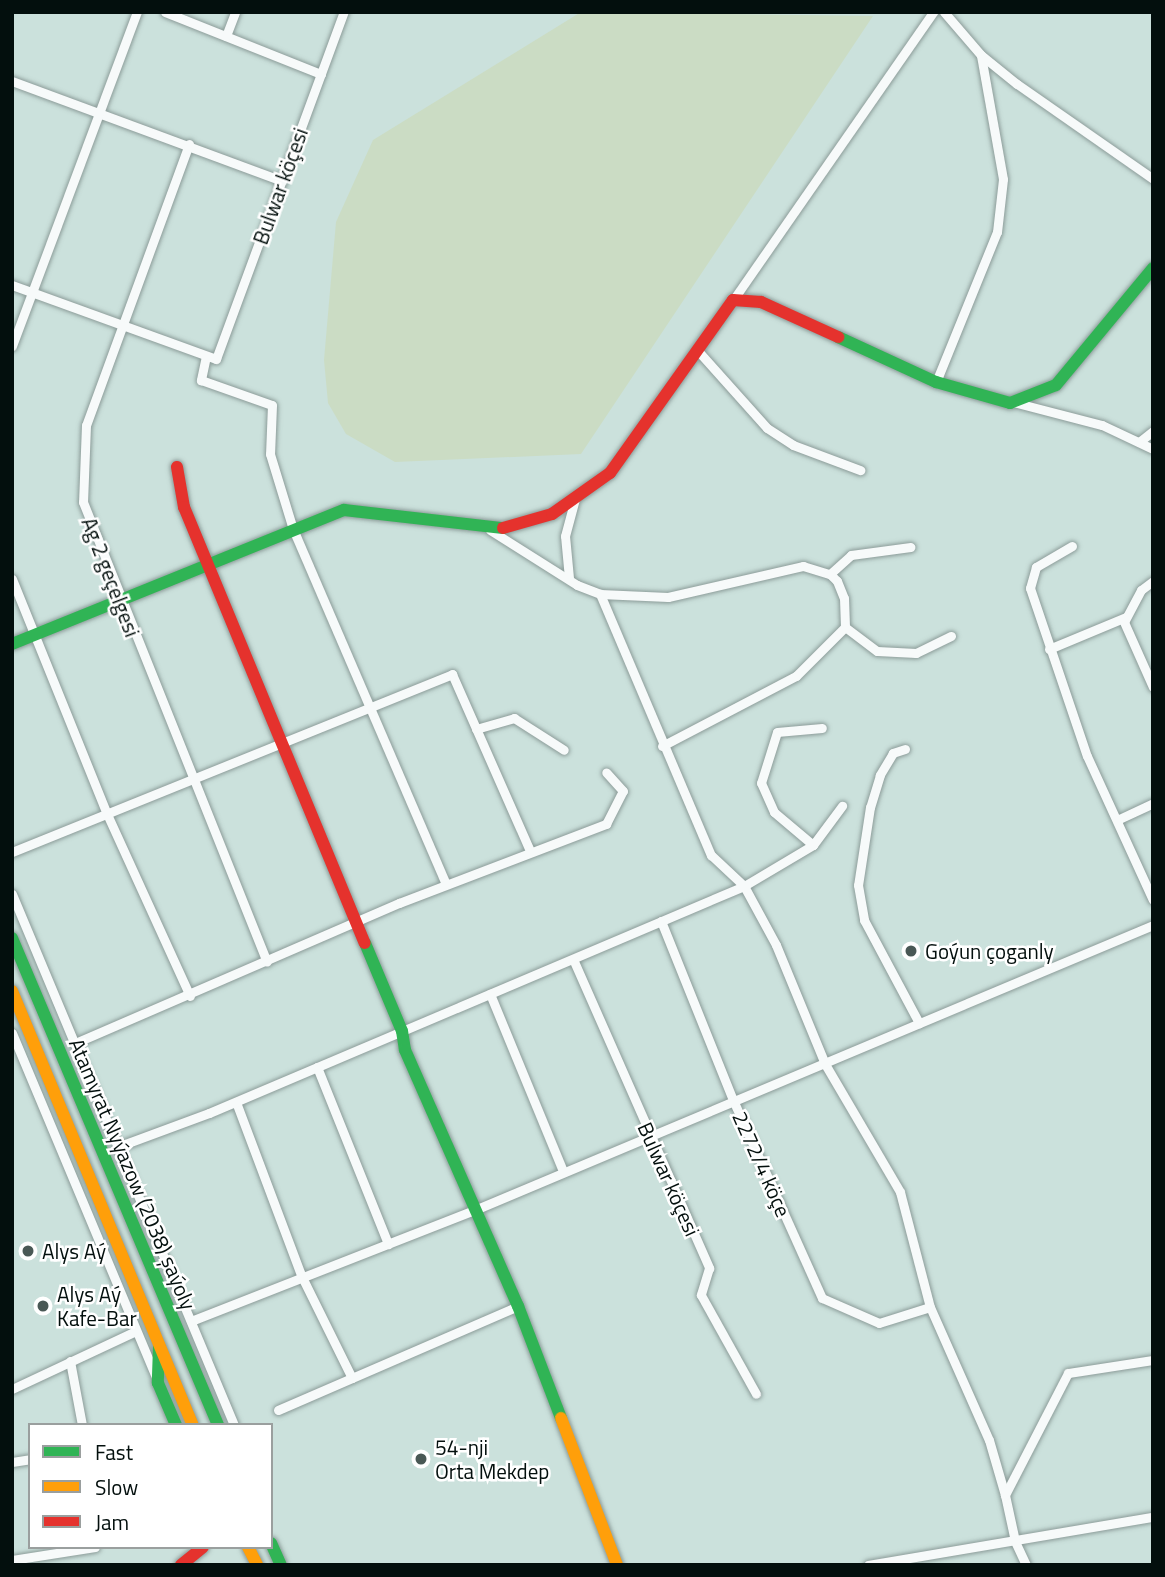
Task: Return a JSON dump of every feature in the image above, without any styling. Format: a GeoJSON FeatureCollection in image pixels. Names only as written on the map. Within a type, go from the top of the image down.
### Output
{"type":"FeatureCollection","features":[{"type":"Feature","properties":{"kind":"street"},"geometry":{"type":"LineString","coordinates":[[12,346],[137,12]]}},
{"type":"Feature","properties":{"kind":"street"},"geometry":{"type":"LineString","coordinates":[[165,12],[321,74]]}},
{"type":"Feature","properties":{"kind":"street"},"geometry":{"type":"LineString","coordinates":[[226,36],[235,12]]}},
{"type":"Feature","properties":{"kind":"street","name":"Bulwar köçesi"},"geometry":{"type":"LineString","coordinates":[[211,357],[282,181],[344,12]]}},
{"type":"Feature","properties":{"kind":"street"},"geometry":{"type":"LineString","coordinates":[[12,644],[206,562],[344,510],[488,529],[522,526],[552,514],[575,499],[610,473],[699,352],[933,12]]}},
{"type":"Feature","properties":{"kind":"street"},"geometry":{"type":"LineString","coordinates":[[944,12],[981,55],[1153,179]]}},
{"type":"Feature","properties":{"kind":"street"},"geometry":{"type":"LineString","coordinates":[[936,382],[997,232],[1003,179],[981,55]]}},
{"type":"Feature","properties":{"kind":"street"},"geometry":{"type":"LineString","coordinates":[[12,81],[189,144],[282,181]]}},
{"type":"Feature","properties":{"kind":"street","name":"Ag 2 geçelgesi"},"geometry":{"type":"LineString","coordinates":[[189,144],[119,326],[86,425],[83,502],[118,600],[267,962]]}},
{"type":"Feature","properties":{"kind":"street"},"geometry":{"type":"LineString","coordinates":[[1013,402],[1056,385],[1153,268]]}},
{"type":"Feature","properties":{"kind":"street"},"geometry":{"type":"LineString","coordinates":[[12,285],[32,290],[119,326],[211,357],[201,380],[272,405],[270,454],[293,528],[446,885]]}},
{"type":"Feature","properties":{"kind":"street"},"geometry":{"type":"LineString","coordinates":[[733,300],[761,302],[936,382],[1102,425],[1153,449]]}},
{"type":"Feature","properties":{"kind":"street"},"geometry":{"type":"LineString","coordinates":[[699,352],[767,428],[793,445],[860,470]]}},
{"type":"Feature","properties":{"kind":"street"},"geometry":{"type":"LineString","coordinates":[[1139,442],[1153,431]]}},
{"type":"Feature","properties":{"kind":"street"},"geometry":{"type":"LineString","coordinates":[[177,467],[184,508],[354,923],[402,1031],[405,1050],[518,1306],[617,1565]]}},
{"type":"Feature","properties":{"kind":"street"},"geometry":{"type":"LineString","coordinates":[[569,578],[565,536],[575,499]]}},
{"type":"Feature","properties":{"kind":"street"},"geometry":{"type":"LineString","coordinates":[[488,529],[600,594],[668,597],[803,566],[830,574],[844,598],[845,627],[796,676],[662,747]]}},
{"type":"Feature","properties":{"kind":"street"},"geometry":{"type":"LineString","coordinates":[[1072,546],[1036,567],[1031,578],[1049,649],[1087,756],[1153,900]]}},
{"type":"Feature","properties":{"kind":"street"},"geometry":{"type":"LineString","coordinates":[[830,574],[851,555],[910,547]]}},
{"type":"Feature","properties":{"kind":"street"},"geometry":{"type":"LineString","coordinates":[[12,579],[107,814],[190,996]]}},
{"type":"Feature","properties":{"kind":"street"},"geometry":{"type":"LineString","coordinates":[[1049,649],[1126,617],[1141,590],[1153,581]]}},
{"type":"Feature","properties":{"kind":"street"},"geometry":{"type":"LineString","coordinates":[[600,594],[662,747],[712,855],[744,886],[776,945],[825,1063],[900,1192],[930,1307],[989,1440],[1014,1541],[1026,1565]]}},
{"type":"Feature","properties":{"kind":"street"},"geometry":{"type":"LineString","coordinates":[[1126,617],[1153,687]]}},
{"type":"Feature","properties":{"kind":"street"},"geometry":{"type":"LineString","coordinates":[[845,627],[877,651],[900,654],[916,653],[951,636]]}},
{"type":"Feature","properties":{"kind":"street"},"geometry":{"type":"LineString","coordinates":[[12,852],[452,674],[530,851]]}},
{"type":"Feature","properties":{"kind":"street"},"geometry":{"type":"LineString","coordinates":[[476,729],[514,718],[564,750]]}},
{"type":"Feature","properties":{"kind":"street"},"geometry":{"type":"LineString","coordinates":[[813,845],[774,812],[761,783],[777,732],[822,728]]}},
{"type":"Feature","properties":{"kind":"street"},"geometry":{"type":"LineString","coordinates":[[905,749],[893,753],[880,775],[870,807],[858,885],[864,920],[919,1023]]}},
{"type":"Feature","properties":{"kind":"street"},"geometry":{"type":"LineString","coordinates":[[75,1043],[446,885],[606,824],[623,791],[606,772]]}},
{"type":"Feature","properties":{"kind":"street"},"geometry":{"type":"LineString","coordinates":[[1117,820],[1153,803]]}},
{"type":"Feature","properties":{"kind":"street"},"geometry":{"type":"LineString","coordinates":[[117,1147],[236,1102],[744,886],[813,845],[842,806]]}},
{"type":"Feature","properties":{"kind":"street"},"geometry":{"type":"LineString","coordinates":[[12,894],[233,1423]]}},
{"type":"Feature","properties":{"kind":"street","name":"2272/4 köçe"},"geometry":{"type":"LineString","coordinates":[[661,921],[733,1100],[822,1298],[879,1324],[930,1307]]}},
{"type":"Feature","properties":{"kind":"street"},"geometry":{"type":"LineString","coordinates":[[191,1321],[301,1275],[477,1209],[1153,925]]}},
{"type":"Feature","properties":{"kind":"street","name":"Atamyrat Nyýazow (2038) şaýoly"},"geometry":{"type":"LineString","coordinates":[[12,938],[217,1423]]}},
{"type":"Feature","properties":{"kind":"street","name":"Bulwar köçesi"},"geometry":{"type":"LineString","coordinates":[[573,959],[709,1268],[701,1295],[756,1394]]}},
{"type":"Feature","properties":{"kind":"street","name":"Atamyrat Nyýazow (2038) şaýoly"},"geometry":{"type":"LineString","coordinates":[[12,992],[192,1423]]}},
{"type":"Feature","properties":{"kind":"street"},"geometry":{"type":"LineString","coordinates":[[490,994],[563,1171]]}},
{"type":"Feature","properties":{"kind":"street"},"geometry":{"type":"LineString","coordinates":[[12,1033],[175,1423]]}},
{"type":"Feature","properties":{"kind":"street"},"geometry":{"type":"LineString","coordinates":[[317,1068],[388,1244]]}},
{"type":"Feature","properties":{"kind":"street"},"geometry":{"type":"LineString","coordinates":[[236,1102],[301,1275],[352,1378]]}},
{"type":"Feature","properties":{"kind":"street"},"geometry":{"type":"LineString","coordinates":[[278,1410],[518,1306]]}},
{"type":"Feature","properties":{"kind":"street"},"geometry":{"type":"LineString","coordinates":[[12,1389],[136,1331]]}},
{"type":"Feature","properties":{"kind":"street"},"geometry":{"type":"LineString","coordinates":[[158,1383],[159,1342]]}},
{"type":"Feature","properties":{"kind":"street"},"geometry":{"type":"LineString","coordinates":[[1005,1496],[1068,1373],[1153,1360]]}},
{"type":"Feature","properties":{"kind":"street"},"geometry":{"type":"LineString","coordinates":[[70,1361],[82,1423]]}},
{"type":"Feature","properties":{"kind":"street"},"geometry":{"type":"LineString","coordinates":[[868,1565],[1153,1517]]}},
{"type":"Feature","properties":{"kind":"street"},"geometry":{"type":"LineString","coordinates":[[12,1560],[82,1549]]}},
{"type":"Feature","properties":{"kind":"street"},"geometry":{"type":"LineString","coordinates":[[181,1565],[201,1549]]}},
{"type":"Feature","properties":{"kind":"street"},"geometry":{"type":"LineString","coordinates":[[255,1564],[280,1561]]}},
{"type":"Feature","properties":{"kind":"green space"},"geometry":{"type":"Polygon","coordinates":[[[581,12],[873,16],[581,454],[395,462],[346,434],[328,403],[324,360],[336,222],[373,140],[581,12]]]}},
{"type":"Feature","properties":{"kind":"traffic: fast"},"geometry":{"type":"LineString","coordinates":[[838,337],[936,382],[1010,403],[1056,385],[1153,268]]}},
{"type":"Feature","properties":{"kind":"traffic: fast"},"geometry":{"type":"LineString","coordinates":[[12,644],[344,510],[503,528]]}},
{"type":"Feature","properties":{"kind":"traffic: fast"},"geometry":{"type":"LineString","coordinates":[[12,938],[217,1423]]}},
{"type":"Feature","properties":{"kind":"traffic: fast"},"geometry":{"type":"LineString","coordinates":[[365,943],[402,1031],[405,1050],[518,1306],[561,1418]]}},
{"type":"Feature","properties":{"kind":"traffic: fast"},"geometry":{"type":"LineString","coordinates":[[159,1347],[158,1383],[175,1423]]}},
{"type":"Feature","properties":{"kind":"traffic: fast"},"geometry":{"type":"LineString","coordinates":[[273,1547],[281,1565]]}},
{"type":"Feature","properties":{"kind":"traffic: slow"},"geometry":{"type":"LineString","coordinates":[[12,991],[192,1423]]}},
{"type":"Feature","properties":{"kind":"traffic: slow"},"geometry":{"type":"LineString","coordinates":[[561,1418],[617,1565]]}},
{"type":"Feature","properties":{"kind":"traffic: slow"},"geometry":{"type":"LineString","coordinates":[[249,1549],[257,1565]]}},
{"type":"Feature","properties":{"kind":"traffic: jam"},"geometry":{"type":"LineString","coordinates":[[503,528],[552,514],[610,473],[733,300],[761,302],[838,337]]}},
{"type":"Feature","properties":{"kind":"traffic: jam"},"geometry":{"type":"LineString","coordinates":[[177,467],[184,507],[365,943]]}},
{"type":"Feature","properties":{"kind":"traffic: jam"},"geometry":{"type":"LineString","coordinates":[[181,1565],[201,1549]]}},
{"type":"Feature","properties":{"kind":"place","name":"Goýun çoganly"},"geometry":{"type":"Point","coordinates":[911,951]}},
{"type":"Feature","properties":{"kind":"place","name":"Alys Aý"},"geometry":{"type":"Point","coordinates":[28,1251]}},
{"type":"Feature","properties":{"kind":"place","name":"Alys Aý Kafe-Bar"},"geometry":{"type":"Point","coordinates":[43,1306]}},
{"type":"Feature","properties":{"kind":"place","name":"54-nji Orta Mekdep"},"geometry":{"type":"Point","coordinates":[421,1459]}}]}
